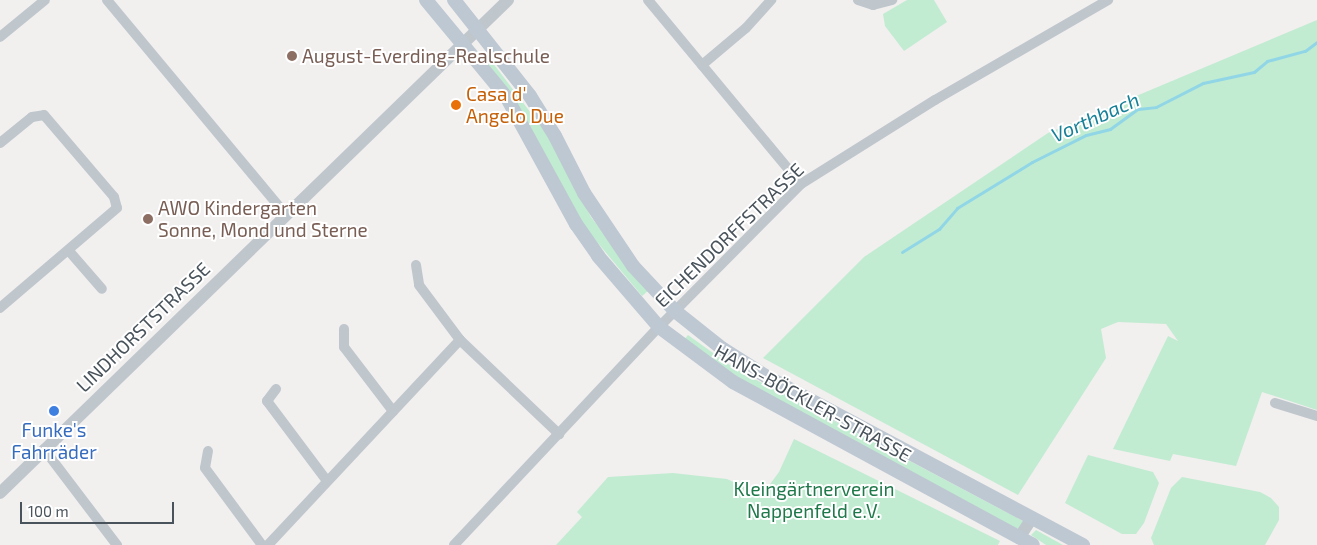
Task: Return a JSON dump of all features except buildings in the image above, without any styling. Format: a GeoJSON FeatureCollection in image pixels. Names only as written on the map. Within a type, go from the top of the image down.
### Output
{"type":"FeatureCollection","features":[{"type":"Feature","properties":{"kind":"main road","name":"HANS-BÖCKLER-STRASSE"},"geometry":{"type":"LineString","coordinates":[[426,0],[507,98],[576,224],[598,256],[659,327],[732,382],[1033,545]]}},
{"type":"Feature","properties":{"kind":"main road","name":"HANS-BÖCKLER-STRASSE"},"geometry":{"type":"LineString","coordinates":[[454,0],[478,28],[535,104],[584,193],[633,266],[675,311],[723,349],[768,377],[1083,545]]}},
{"type":"Feature","properties":{"kind":"street"},"geometry":{"type":"LineString","coordinates":[[0,37],[45,0]]}},
{"type":"Feature","properties":{"kind":"street"},"geometry":{"type":"LineString","coordinates":[[107,0],[286,215]]}},
{"type":"Feature","properties":{"kind":"street","name":"LINDHORSTSTRASSE"},"geometry":{"type":"LineString","coordinates":[[0,493],[508,0]]}},
{"type":"Feature","properties":{"kind":"street"},"geometry":{"type":"LineString","coordinates":[[648,0],[801,184]]}},
{"type":"Feature","properties":{"kind":"street"},"geometry":{"type":"LineString","coordinates":[[702,65],[746,28],[771,0]]}},
{"type":"Feature","properties":{"kind":"street"},"geometry":{"type":"LineString","coordinates":[[858,0],[872,5],[892,0]]}},
{"type":"Feature","properties":{"kind":"street","name":"EICHENDORFFSTRASSE"},"geometry":{"type":"LineString","coordinates":[[454,545],[659,327],[801,184],[935,100],[1108,0]]}},
{"type":"Feature","properties":{"kind":"street"},"geometry":{"type":"LineString","coordinates":[[0,143],[32,117],[44,115],[114,197],[116,208],[114,213],[0,308]]}},
{"type":"Feature","properties":{"kind":"street"},"geometry":{"type":"LineString","coordinates":[[69,251],[102,290]]}},
{"type":"Feature","properties":{"kind":"street"},"geometry":{"type":"LineString","coordinates":[[416,265],[419,284],[460,340],[559,434]]}},
{"type":"Feature","properties":{"kind":"street"},"geometry":{"type":"LineString","coordinates":[[344,329],[344,347],[393,411]]}},
{"type":"Feature","properties":{"kind":"street"},"geometry":{"type":"LineString","coordinates":[[268,545],[460,340]]}},
{"type":"Feature","properties":{"kind":"street"},"geometry":{"type":"LineString","coordinates":[[276,390],[267,402],[327,481]]}},
{"type":"Feature","properties":{"kind":"street"},"geometry":{"type":"LineString","coordinates":[[1274,403],[1317,416]]}},
{"type":"Feature","properties":{"kind":"street"},"geometry":{"type":"LineString","coordinates":[[44,449],[117,545]]}},
{"type":"Feature","properties":{"kind":"street"},"geometry":{"type":"LineString","coordinates":[[208,451],[205,468],[262,545]]}},
{"type":"Feature","properties":{"kind":"street"},"geometry":{"type":"LineString","coordinates":[[1019,538],[1032,518]]}},
{"type":"Feature","properties":{"kind":"green space"},"geometry":{"type":"Polygon","coordinates":[[[907,0],[934,0],[947,22],[904,51],[885,26],[883,14],[907,0]]]}},
{"type":"Feature","properties":{"kind":"green space"},"geometry":{"type":"Polygon","coordinates":[[[1317,20],[1317,410],[1262,392],[1236,466],[1173,454],[1170,461],[1113,449],[1168,336],[1178,341],[1166,324],[1118,322],[1101,329],[1106,358],[1018,495],[763,358],[864,257],[1048,133],[1317,20]]]}},
{"type":"Feature","properties":{"kind":"green space"},"geometry":{"type":"Polygon","coordinates":[[[489,58],[547,134],[591,217],[648,291],[642,296],[582,224],[484,63],[489,58]]]}},
{"type":"Feature","properties":{"kind":"green space"},"geometry":{"type":"Polygon","coordinates":[[[688,335],[734,368],[1023,521],[1022,527],[1015,530],[776,402],[683,341],[688,335]]]}},
{"type":"Feature","properties":{"kind":"green space","name":"Kleingärtnerverein Nappenfeld e.V."},"geometry":{"type":"Polygon","coordinates":[[[794,439],[1000,541],[998,545],[556,545],[582,517],[577,512],[608,477],[673,473],[727,479],[762,495],[779,472],[794,439]]]}},
{"type":"Feature","properties":{"kind":"green space"},"geometry":{"type":"Polygon","coordinates":[[[1088,455],[1153,472],[1159,483],[1144,523],[1136,534],[1122,534],[1065,503],[1088,455]]]}},
{"type":"Feature","properties":{"kind":"green space"},"geometry":{"type":"Polygon","coordinates":[[[1182,477],[1260,492],[1271,498],[1279,507],[1279,520],[1265,545],[1154,545],[1151,538],[1171,488],[1182,477]]]}},
{"type":"Feature","properties":{"kind":"green space"},"geometry":{"type":"Polygon","coordinates":[[[1036,530],[1063,545],[1046,545],[1031,535],[1036,530]]]}},
{"type":"Feature","properties":{"kind":"waterway","name":"Vorthbach"},"geometry":{"type":"LineString","coordinates":[[902,252],[939,229],[957,208],[1032,162],[1086,135],[1110,129],[1138,109],[1156,107],[1203,83],[1254,72],[1267,61],[1305,51],[1317,42]]}},
{"type":"Feature","properties":{"kind":"place","name":"August-Everding-Realschule"},"geometry":{"type":"Point","coordinates":[292,56]}},
{"type":"Feature","properties":{"kind":"place","name":"Casa d' Angelo Due"},"geometry":{"type":"Point","coordinates":[456,105]}},
{"type":"Feature","properties":{"kind":"place","name":"AWO Kindergarten Sonne, Mond und Sterne"},"geometry":{"type":"Point","coordinates":[148,219]}},
{"type":"Feature","properties":{"kind":"place","name":"Funke's Fahrräder"},"geometry":{"type":"Point","coordinates":[54,411]}}]}
